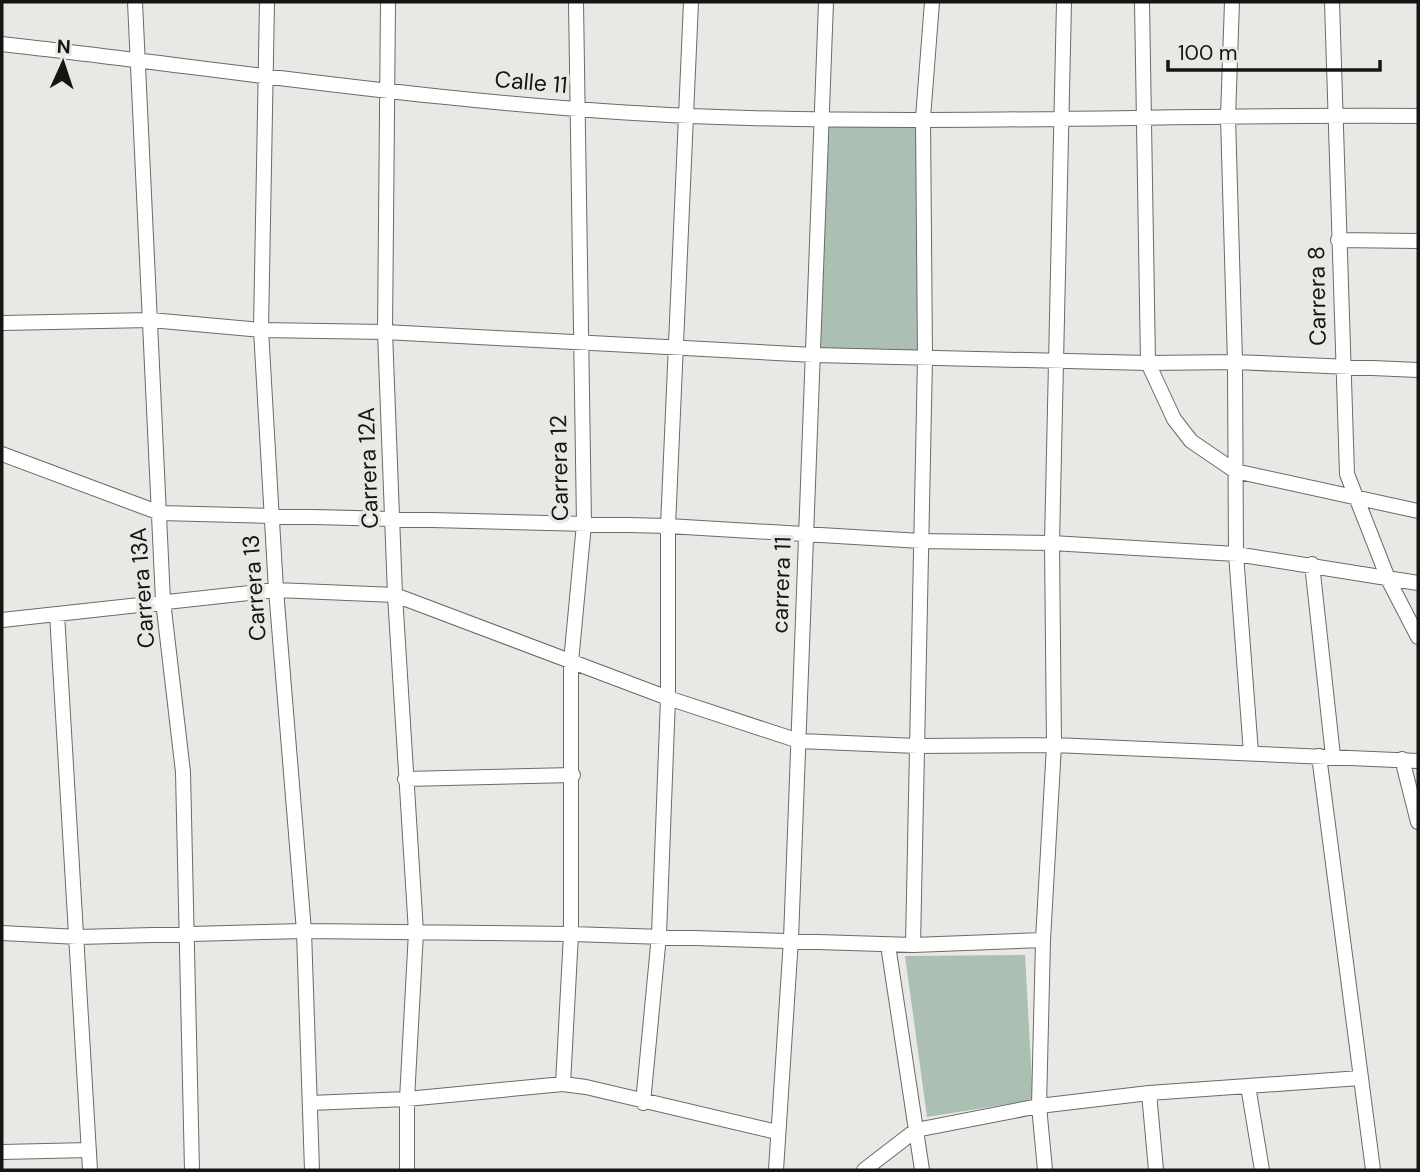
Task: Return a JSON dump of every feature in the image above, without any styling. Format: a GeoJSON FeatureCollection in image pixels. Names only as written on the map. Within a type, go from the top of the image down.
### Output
{"type":"FeatureCollection","features":[{"type":"Feature","properties":{"kind":"street","name":"Carrera 13A"},"geometry":{"type":"LineString","coordinates":[[135,2],[140,60],[163,601],[183,772],[192,1170]]}},
{"type":"Feature","properties":{"kind":"street","name":"Carrera 13"},"geometry":{"type":"LineString","coordinates":[[267,2],[261,330],[276,590],[304,930],[312,1170]]}},
{"type":"Feature","properties":{"kind":"street","name":"Carrera 12A"},"geometry":{"type":"LineString","coordinates":[[388,2],[385,332],[395,595],[415,932],[407,1099],[407,1170]]}},
{"type":"Feature","properties":{"kind":"street","name":"Carrera 12"},"geometry":{"type":"LineString","coordinates":[[563,1084],[571,934],[571,662],[584,524],[579,342],[576,2]]}},
{"type":"Feature","properties":{"kind":"street"},"geometry":{"type":"LineString","coordinates":[[643,1102],[659,935],[668,698],[668,526],[691,2]]}},
{"type":"Feature","properties":{"kind":"street","name":"carrera 11"},"geometry":{"type":"LineString","coordinates":[[776,1170],[791,939],[826,2]]}},
{"type":"Feature","properties":{"kind":"street"},"geometry":{"type":"LineString","coordinates":[[913,946],[925,358],[923,118],[932,2]]}},
{"type":"Feature","properties":{"kind":"street"},"geometry":{"type":"LineString","coordinates":[[1045,1170],[1039,1106],[1043,940],[1054,745],[1052,543],[1058,362],[1059,118],[1063,2]]}},
{"type":"Feature","properties":{"kind":"street"},"geometry":{"type":"LineString","coordinates":[[1142,2],[1148,363],[1174,419],[1191,441],[1235,471],[1418,511]]}},
{"type":"Feature","properties":{"kind":"street"},"geometry":{"type":"LineString","coordinates":[[1232,2],[1228,117],[1235,362],[1236,554],[1251,753]]}},
{"type":"Feature","properties":{"kind":"street","name":"Carrera 8"},"geometry":{"type":"LineString","coordinates":[[1332,2],[1342,367],[1348,474],[1354,496],[1389,581],[1418,637]]}},
{"type":"Feature","properties":{"kind":"street","name":"Calle 11"},"geometry":{"type":"LineString","coordinates":[[2,44],[388,91],[577,109],[688,116],[820,120],[1418,116]]}},
{"type":"Feature","properties":{"kind":"street"},"geometry":{"type":"LineString","coordinates":[[1338,240],[1418,241]]}},
{"type":"Feature","properties":{"kind":"street"},"geometry":{"type":"LineString","coordinates":[[2,323],[151,320],[261,330],[385,332],[814,355],[1058,362],[1235,362],[1418,370]]}},
{"type":"Feature","properties":{"kind":"street"},"geometry":{"type":"LineString","coordinates":[[2,454],[160,513],[668,526],[921,541],[1052,543],[1236,554],[1312,564],[1389,581],[1418,583]]}},
{"type":"Feature","properties":{"kind":"street"},"geometry":{"type":"LineString","coordinates":[[1312,564],[1326,756],[1360,1078],[1373,1170]]}},
{"type":"Feature","properties":{"kind":"street"},"geometry":{"type":"LineString","coordinates":[[2,620],[276,590],[395,595],[668,698],[799,741],[917,747],[1054,745],[1418,761]]}},
{"type":"Feature","properties":{"kind":"street"},"geometry":{"type":"LineString","coordinates":[[57,614],[90,1170]]}},
{"type":"Feature","properties":{"kind":"street"},"geometry":{"type":"LineString","coordinates":[[1402,759],[1418,822]]}},
{"type":"Feature","properties":{"kind":"street"},"geometry":{"type":"LineString","coordinates":[[405,779],[573,775]]}},
{"type":"Feature","properties":{"kind":"street"},"geometry":{"type":"LineString","coordinates":[[2,933],[78,937],[304,930],[659,935],[913,946],[1043,940]]}},
{"type":"Feature","properties":{"kind":"street"},"geometry":{"type":"LineString","coordinates":[[888,945],[922,1170]]}},
{"type":"Feature","properties":{"kind":"street"},"geometry":{"type":"LineString","coordinates":[[864,1170],[916,1129],[1039,1106],[1149,1093],[1360,1078]]}},
{"type":"Feature","properties":{"kind":"street"},"geometry":{"type":"LineString","coordinates":[[310,1103],[407,1099],[563,1084],[586,1087],[777,1132]]}},
{"type":"Feature","properties":{"kind":"street"},"geometry":{"type":"LineString","coordinates":[[1248,1086],[1262,1170]]}},
{"type":"Feature","properties":{"kind":"street"},"geometry":{"type":"LineString","coordinates":[[1149,1093],[1156,1170]]}},
{"type":"Feature","properties":{"kind":"street"},"geometry":{"type":"LineString","coordinates":[[2,1152],[89,1150]]}},
{"type":"Feature","properties":{"kind":"green space"},"geometry":{"type":"Polygon","coordinates":[[[921,122],[921,354],[817,351],[824,125],[921,122]]]}},
{"type":"Feature","properties":{"kind":"green space"},"geometry":{"type":"Polygon","coordinates":[[[1025,955],[1033,1100],[927,1117],[905,956],[1025,955]]]}}]}
